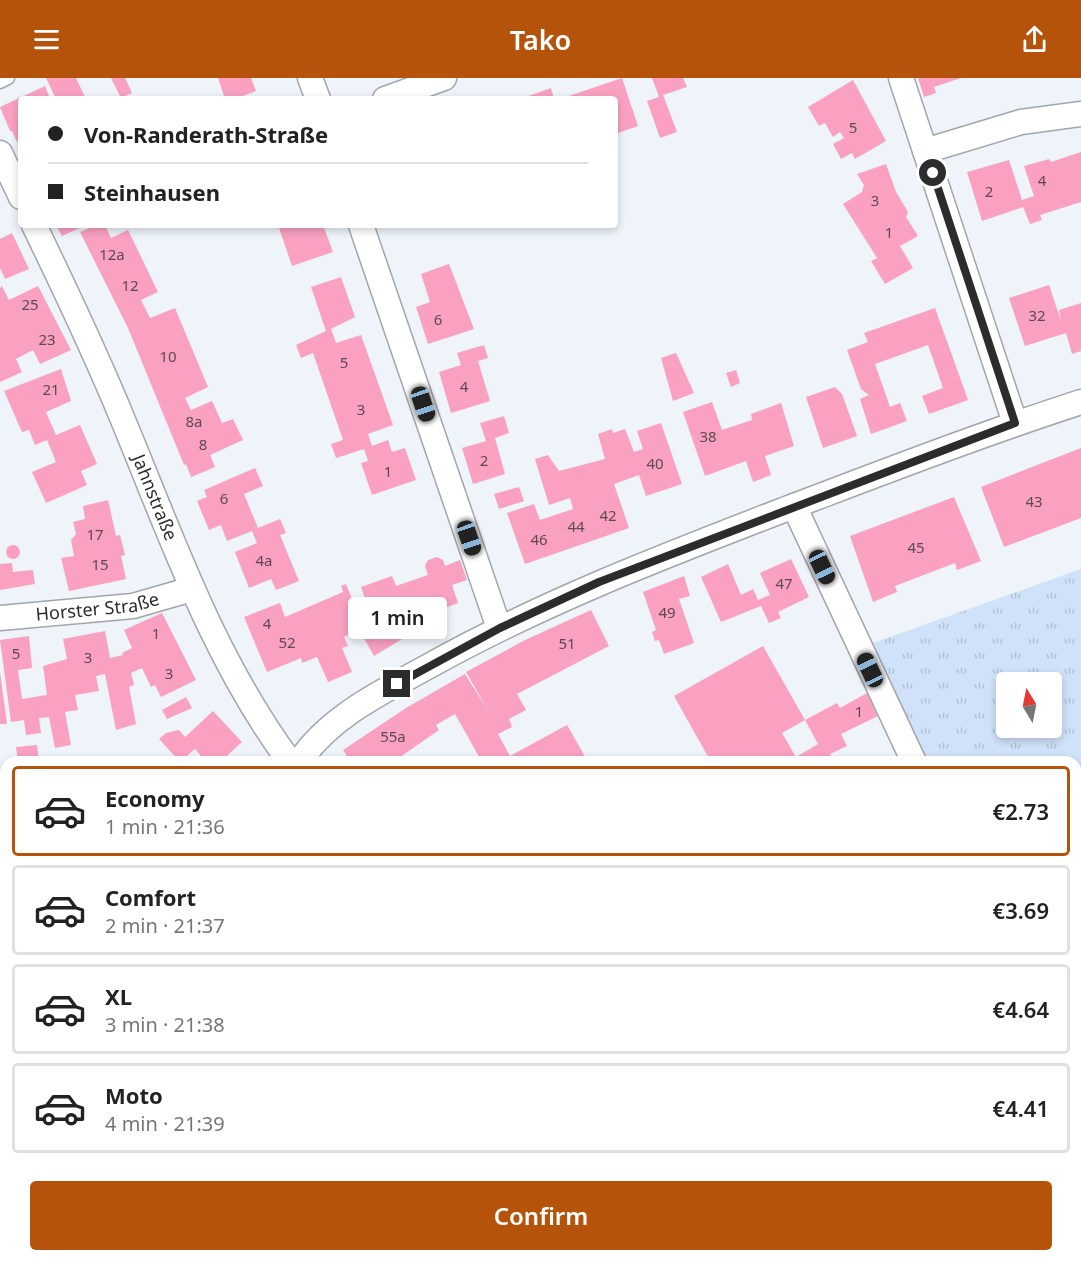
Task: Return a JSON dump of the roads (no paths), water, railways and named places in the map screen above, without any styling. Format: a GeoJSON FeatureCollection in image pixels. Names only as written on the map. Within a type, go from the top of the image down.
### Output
{"type":"FeatureCollection","features":[{"type":"Feature","properties":{"kind":"street"},"geometry":{"type":"LineString","coordinates":[[310,78],[317,96]]}},
{"type":"Feature","properties":{"kind":"street"},"geometry":{"type":"LineString","coordinates":[[394,96],[444,78]]}},
{"type":"Feature","properties":{"kind":"street"},"geometry":{"type":"LineString","coordinates":[[901,78],[1015,423]]}},
{"type":"Feature","properties":{"kind":"street"},"geometry":{"type":"LineString","coordinates":[[926,151],[1021,122],[1081,114]]}},
{"type":"Feature","properties":{"kind":"street"},"geometry":{"type":"LineString","coordinates":[[0,153],[18,191]]}},
{"type":"Feature","properties":{"kind":"street","name":"Jahnstraße"},"geometry":{"type":"LineString","coordinates":[[35,228],[107,382],[192,589],[240,689],[286,756]]}},
{"type":"Feature","properties":{"kind":"street"},"geometry":{"type":"LineString","coordinates":[[362,228],[500,628]]}},
{"type":"Feature","properties":{"kind":"street"},"geometry":{"type":"LineString","coordinates":[[304,756],[323,734],[361,705],[500,628],[599,582],[1015,423],[1081,402]]}},
{"type":"Feature","properties":{"kind":"street"},"geometry":{"type":"LineString","coordinates":[[794,506],[911,756]]}},
{"type":"Feature","properties":{"kind":"street","name":"Horster Straße"},"geometry":{"type":"LineString","coordinates":[[0,618],[133,606],[192,589]]}},
{"type":"Feature","properties":{"kind":"lane"},"geometry":{"type":"LineString","coordinates":[[0,82],[8,78]]}}]}
